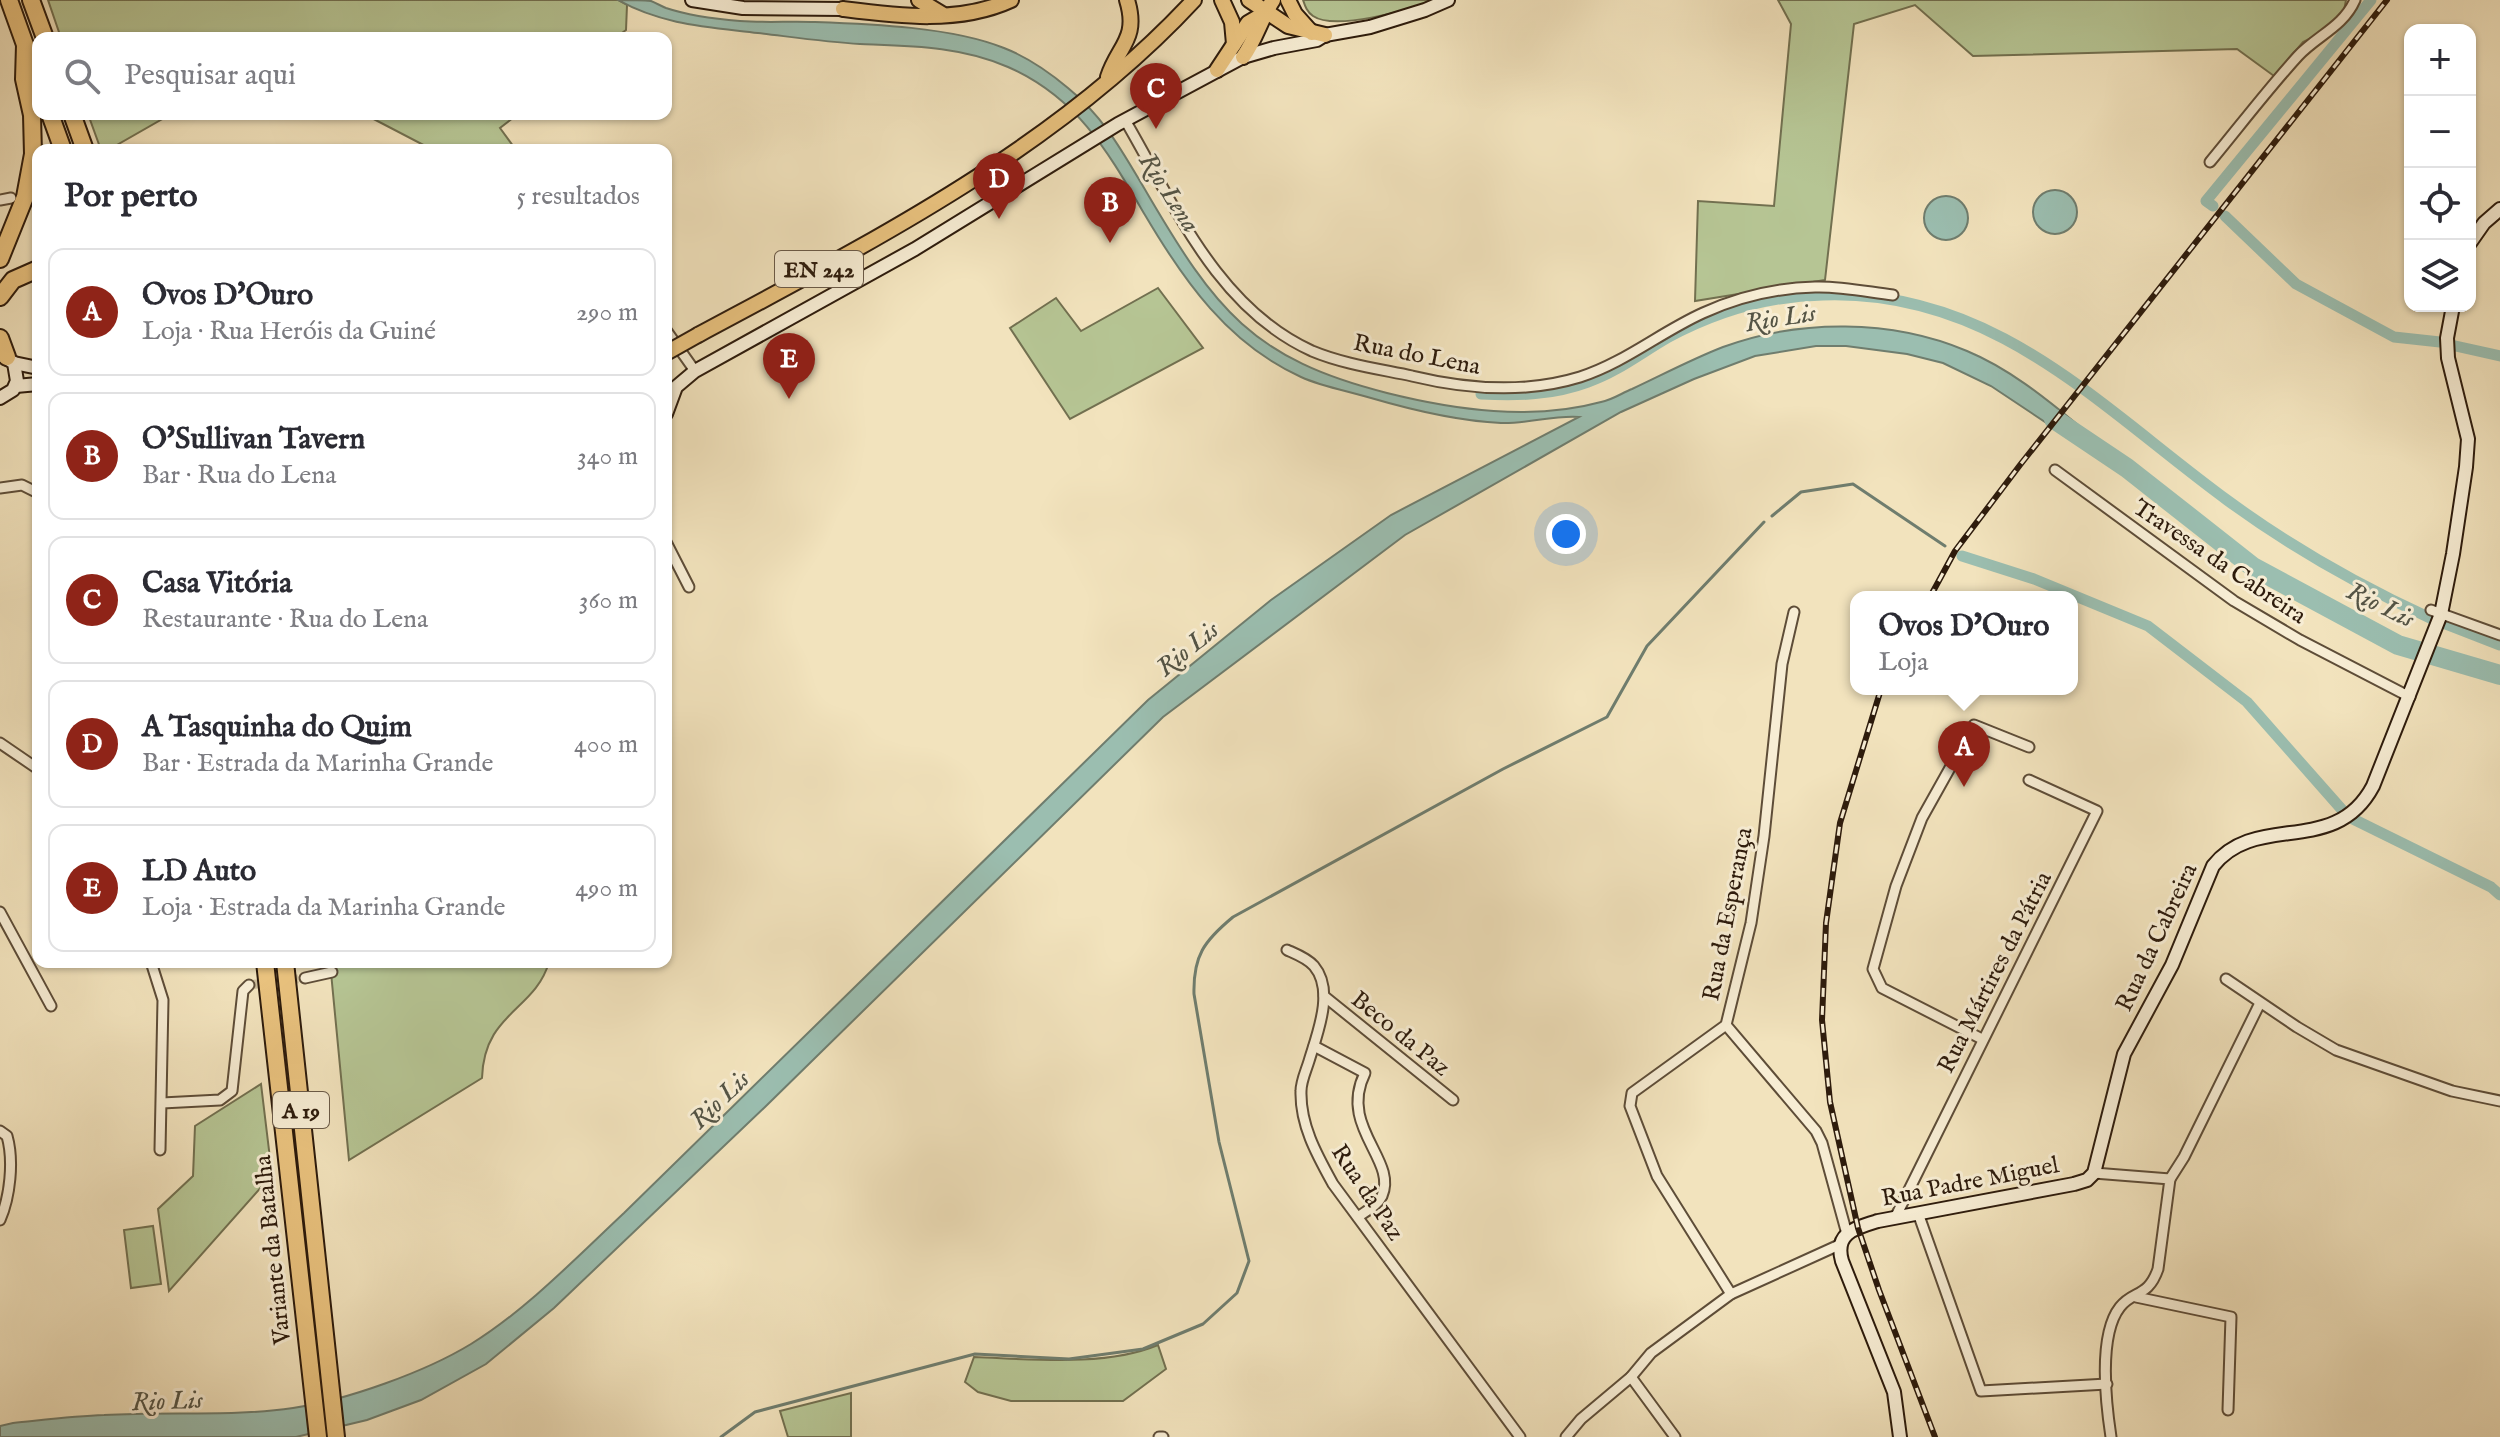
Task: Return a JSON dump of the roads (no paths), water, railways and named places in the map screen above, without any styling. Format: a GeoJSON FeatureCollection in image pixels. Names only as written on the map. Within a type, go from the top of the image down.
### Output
{"type":"FeatureCollection","features":[{"type":"Feature","properties":{"kind":"highway"},"geometry":{"type":"LineString","coordinates":[[9,0],[32,64]]}},
{"type":"Feature","properties":{"kind":"highway"},"geometry":{"type":"LineString","coordinates":[[31,0],[43,32]]}},
{"type":"Feature","properties":{"kind":"highway"},"geometry":{"type":"LineString","coordinates":[[25,45],[24,79],[32,120]]}},
{"type":"Feature","properties":{"kind":"highway"},"geometry":{"type":"LineString","coordinates":[[32,120],[32,144]]}},
{"type":"Feature","properties":{"kind":"highway"},"geometry":{"type":"LineString","coordinates":[[52,120],[61,144]]}},
{"type":"Feature","properties":{"kind":"highway"},"geometry":{"type":"LineString","coordinates":[[74,120],[83,144]]}},
{"type":"Feature","properties":{"kind":"highway"},"geometry":{"type":"LineString","coordinates":[[0,259],[20,215],[32,145]]}},
{"type":"Feature","properties":{"kind":"highway"},"geometry":{"type":"LineString","coordinates":[[0,297],[13,280],[32,272]]}},
{"type":"Feature","properties":{"kind":"highway"},"geometry":{"type":"LineString","coordinates":[[0,338],[7,358]]}},
{"type":"Feature","properties":{"kind":"highway","name":"Variante da Batalha"},"geometry":{"type":"LineString","coordinates":[[266,968],[295,1248],[302,1347],[318,1437]]}},
{"type":"Feature","properties":{"kind":"highway","name":"Variante da Batalha"},"geometry":{"type":"LineString","coordinates":[[286,968],[336,1437]]}},
{"type":"Feature","properties":{"kind":"highway"},"geometry":{"type":"LineString","coordinates":[[302,1347],[307,1437]]}},
{"type":"Feature","properties":{"kind":"main road"},"geometry":{"type":"LineString","coordinates":[[692,0],[743,8],[843,9],[922,17],[946,15],[1011,0]]}},
{"type":"Feature","properties":{"kind":"main road"},"geometry":{"type":"LineString","coordinates":[[843,9],[866,0]]}},
{"type":"Feature","properties":{"kind":"main road"},"geometry":{"type":"LineString","coordinates":[[919,0],[946,15]]}},
{"type":"Feature","properties":{"kind":"main road"},"geometry":{"type":"LineString","coordinates":[[1108,81],[1109,73],[1128,38],[1131,17],[1127,0]]}},
{"type":"Feature","properties":{"kind":"main road"},"geometry":{"type":"LineString","coordinates":[[1225,0],[1250,11],[1269,6]]}},
{"type":"Feature","properties":{"kind":"main road"},"geometry":{"type":"LineString","coordinates":[[1225,0],[1232,22],[1234,44]]}},
{"type":"Feature","properties":{"kind":"main road"},"geometry":{"type":"LineString","coordinates":[[1249,0],[1269,6],[1288,26],[1319,34]]}},
{"type":"Feature","properties":{"kind":"main road"},"geometry":{"type":"LineString","coordinates":[[1288,0],[1295,14],[1319,34]]}},
{"type":"Feature","properties":{"kind":"main road","name":"EN 242"},"geometry":{"type":"LineString","coordinates":[[672,398],[676,387],[695,371],[928,241],[1086,142],[1217,70],[1243,57],[1317,40],[1319,34],[1370,27],[1448,0]]}},
{"type":"Feature","properties":{"kind":"main road","name":"EN 242"},"geometry":{"type":"LineString","coordinates":[[672,350],[956,191],[1043,132],[1108,81],[1190,5]]}},
{"type":"Feature","properties":{"kind":"main road"},"geometry":{"type":"LineString","coordinates":[[1217,70],[1253,19],[1269,6]]}},
{"type":"Feature","properties":{"kind":"main road"},"geometry":{"type":"LineString","coordinates":[[1243,57],[1256,37],[1269,6]]}},
{"type":"Feature","properties":{"kind":"main road"},"geometry":{"type":"LineString","coordinates":[[2472,240],[2484,223],[2500,209]]}},
{"type":"Feature","properties":{"kind":"main road","name":"Rua da Cabreira"},"geometry":{"type":"LineString","coordinates":[[2094,1173],[2124,1054],[2172,965],[2213,866],[2221,856],[2247,841],[2327,827],[2341,821],[2357,809],[2373,786],[2435,630],[2436,612],[2458,522],[2468,446],[2447,350],[2452,312]]}},
{"type":"Feature","properties":{"kind":"main road"},"geometry":{"type":"LineString","coordinates":[[7,358],[32,366]]}},
{"type":"Feature","properties":{"kind":"main road"},"geometry":{"type":"LineString","coordinates":[[0,398],[16,386],[18,376],[7,358]]}},
{"type":"Feature","properties":{"kind":"main road"},"geometry":{"type":"LineString","coordinates":[[16,386],[32,385]]}},
{"type":"Feature","properties":{"kind":"main road","name":"Rua Padre Miguel"},"geometry":{"type":"LineString","coordinates":[[1843,1239],[1867,1224],[2074,1184],[2087,1180],[2094,1173]]}},
{"type":"Feature","properties":{"kind":"main road"},"geometry":{"type":"LineString","coordinates":[[1843,1239],[1842,1261],[1894,1392],[1900,1437]]}},
{"type":"Feature","properties":{"kind":"street"},"geometry":{"type":"LineString","coordinates":[[2210,162],[2295,59],[2335,28],[2355,0]]}},
{"type":"Feature","properties":{"kind":"street","name":"Rua do Lena"},"geometry":{"type":"LineString","coordinates":[[1121,122],[1201,251],[1243,303],[1292,340],[1315,352],[1345,361],[1463,386],[1539,385],[1580,377],[1600,369],[1703,313],[1740,299],[1817,286],[1893,295]]}},
{"type":"Feature","properties":{"kind":"street"},"geometry":{"type":"LineString","coordinates":[[0,200],[11,198]]}},
{"type":"Feature","properties":{"kind":"street"},"geometry":{"type":"LineString","coordinates":[[672,338],[695,371]]}},
{"type":"Feature","properties":{"kind":"street","name":"Travessa da Cabreira"},"geometry":{"type":"LineString","coordinates":[[2055,470],[2234,601],[2300,640],[2410,697]]}},
{"type":"Feature","properties":{"kind":"street"},"geometry":{"type":"LineString","coordinates":[[0,488],[22,485],[32,490]]}},
{"type":"Feature","properties":{"kind":"street"},"geometry":{"type":"LineString","coordinates":[[672,554],[689,587]]}},
{"type":"Feature","properties":{"kind":"street","name":"Rua da Esperança"},"geometry":{"type":"LineString","coordinates":[[1731,1294],[1657,1176],[1629,1098],[1726,1025],[1751,923],[1764,836],[1782,664],[1794,612]]}},
{"type":"Feature","properties":{"kind":"street"},"geometry":{"type":"LineString","coordinates":[[2436,612],[2500,635]]}},
{"type":"Feature","properties":{"kind":"street"},"geometry":{"type":"LineString","coordinates":[[1982,1039],[1882,988],[1873,969],[1896,886],[1922,818],[1974,725],[2029,747]]}},
{"type":"Feature","properties":{"kind":"street"},"geometry":{"type":"LineString","coordinates":[[0,743],[32,765]]}},
{"type":"Feature","properties":{"kind":"street","name":"Rua Mártires da Pátria"},"geometry":{"type":"LineString","coordinates":[[1895,1218],[2097,811],[2029,780]]}},
{"type":"Feature","properties":{"kind":"street"},"geometry":{"type":"LineString","coordinates":[[0,912],[51,1006]]}},
{"type":"Feature","properties":{"kind":"street"},"geometry":{"type":"LineString","coordinates":[[1287,950],[1315,967],[1321,978],[1324,996]]}},
{"type":"Feature","properties":{"kind":"street"},"geometry":{"type":"LineString","coordinates":[[153,968],[163,1000],[160,1150]]}},
{"type":"Feature","properties":{"kind":"street"},"geometry":{"type":"LineString","coordinates":[[305,978],[332,972]]}},
{"type":"Feature","properties":{"kind":"street"},"geometry":{"type":"LineString","coordinates":[[2226,979],[2336,1050],[2452,1091],[2500,1101]]}},
{"type":"Feature","properties":{"kind":"street"},"geometry":{"type":"LineString","coordinates":[[162,1103],[220,1100],[232,1091],[243,991],[249,985]]}},
{"type":"Feature","properties":{"kind":"street","name":"Rua da Paz"},"geometry":{"type":"LineString","coordinates":[[1324,996],[1314,1046],[1301,1086],[1304,1121],[1321,1162],[1520,1437]]}},
{"type":"Feature","properties":{"kind":"street","name":"Beco da Paz"},"geometry":{"type":"LineString","coordinates":[[1324,996],[1453,1100]]}},
{"type":"Feature","properties":{"kind":"street"},"geometry":{"type":"LineString","coordinates":[[2111,1437],[2107,1407],[2108,1334],[2120,1306],[2146,1290],[2154,1281],[2170,1179],[2184,1157],[2260,1003]]}},
{"type":"Feature","properties":{"kind":"street"},"geometry":{"type":"LineString","coordinates":[[1566,1437],[1581,1419],[1631,1377],[1651,1353],[1731,1294],[1843,1239],[1822,1143],[1816,1131],[1726,1025]]}},
{"type":"Feature","properties":{"kind":"street"},"geometry":{"type":"LineString","coordinates":[[1314,1046],[1365,1073],[1359,1084],[1357,1111],[1380,1165],[1384,1185],[1382,1196],[1374,1206],[1358,1217]]}},
{"type":"Feature","properties":{"kind":"street"},"geometry":{"type":"LineString","coordinates":[[0,1131],[7,1136],[10,1156],[6,1205],[0,1220]]}},
{"type":"Feature","properties":{"kind":"street","name":"Rua Padre Miguel"},"geometry":{"type":"LineString","coordinates":[[2094,1173],[2170,1179]]}},
{"type":"Feature","properties":{"kind":"street"},"geometry":{"type":"LineString","coordinates":[[1918,1213],[1981,1391],[2107,1384]]}},
{"type":"Feature","properties":{"kind":"street"},"geometry":{"type":"LineString","coordinates":[[2136,1297],[2231,1317],[2228,1410]]}},
{"type":"Feature","properties":{"kind":"street"},"geometry":{"type":"LineString","coordinates":[[1631,1377],[1675,1437]]}},
{"type":"Feature","properties":{"kind":"waterway"},"geometry":{"type":"LineString","coordinates":[[2213,206],[2206,201],[2371,0]]}},
{"type":"Feature","properties":{"kind":"waterway"},"geometry":{"type":"LineString","coordinates":[[2225,216],[2296,284],[2394,337],[2440,342]]}},
{"type":"Feature","properties":{"kind":"waterway"},"geometry":{"type":"LineString","coordinates":[[1481,394],[1535,394],[1575,386],[1609,373],[1704,320],[1783,298],[1823,295],[1884,298],[1940,311],[1992,333],[2042,360],[2276,534],[2351,579],[2430,618]]}},
{"type":"Feature","properties":{"kind":"waterway"},"geometry":{"type":"LineString","coordinates":[[2451,345],[2500,356]]}},
{"type":"Feature","properties":{"kind":"waterway","name":"Rio Lis"},"geometry":{"type":"LineString","coordinates":[[2054,419],[2127,468],[2253,567],[2398,645],[2500,675]]}},
{"type":"Feature","properties":{"kind":"waterway"},"geometry":{"type":"LineString","coordinates":[[1772,516],[1801,492],[1853,484],[1945,546]]}},
{"type":"Feature","properties":{"kind":"waterway"},"geometry":{"type":"LineString","coordinates":[[721,1437],[755,1412],[975,1354],[1069,1359],[1143,1349],[1203,1324],[1237,1293],[1249,1261],[1219,1142],[1194,994],[1196,969],[1202,950],[1233,917],[1503,769],[1607,717],[1647,646],[1764,522]]}},
{"type":"Feature","properties":{"kind":"waterway"},"geometry":{"type":"LineString","coordinates":[[1962,556],[2063,591]]}},
{"type":"Feature","properties":{"kind":"waterway"},"geometry":{"type":"LineString","coordinates":[[2078,597],[2148,626],[2247,702],[2344,812]]}},
{"type":"Feature","properties":{"kind":"waterway"},"geometry":{"type":"LineString","coordinates":[[2446,624],[2500,645]]}},
{"type":"Feature","properties":{"kind":"waterway"},"geometry":{"type":"LineString","coordinates":[[2353,819],[2491,887],[2500,895]]}},
{"type":"Feature","properties":{"kind":"tunnel"},"geometry":{"type":"LineString","coordinates":[[249,985],[305,978]]}},
{"type":"Feature","properties":{"kind":"railway"},"geometry":{"type":"LineString","coordinates":[[1933,591],[1955,551],[2020,465],[2387,0]]}},
{"type":"Feature","properties":{"kind":"railway"},"geometry":{"type":"LineString","coordinates":[[1879,695],[1840,823],[1826,923],[1822,1020],[1830,1102],[1858,1228],[1935,1437]]}},
{"type":"Feature","properties":{"kind":"place","name":"Casa Vitória"},"geometry":{"type":"Point","coordinates":[1156,129]}},
{"type":"Feature","properties":{"kind":"place","name":"A Tasquinha do Quim"},"geometry":{"type":"Point","coordinates":[999,219]}},
{"type":"Feature","properties":{"kind":"place","name":"O'Sullivan Tavern"},"geometry":{"type":"Point","coordinates":[1110,243]}},
{"type":"Feature","properties":{"kind":"place","name":"LD Auto"},"geometry":{"type":"Point","coordinates":[789,399]}},
{"type":"Feature","properties":{"kind":"place","name":"Ovos D'Ouro"},"geometry":{"type":"Point","coordinates":[1964,787]}},
{"type":"Feature","properties":{"kind":"water label","name":"Rio Lena"},"geometry":{"type":"Point","coordinates":[1170,192]}}]}
